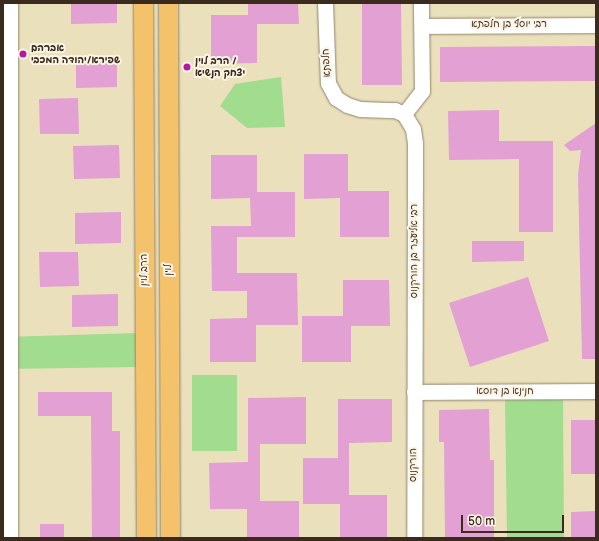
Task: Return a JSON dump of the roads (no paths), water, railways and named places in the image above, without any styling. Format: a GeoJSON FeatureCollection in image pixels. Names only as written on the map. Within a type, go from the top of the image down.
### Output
{"type":"FeatureCollection","features":[{"type":"Feature","properties":{"kind":"main road","name":"הרב לוין"},"geometry":{"type":"LineString","coordinates":[[144,3],[146,538]]}},
{"type":"Feature","properties":{"kind":"main road","name":"לוין"},"geometry":{"type":"LineString","coordinates":[[168,3],[170,538]]}},
{"type":"Feature","properties":{"kind":"street"},"geometry":{"type":"LineString","coordinates":[[10,3],[6,69],[7,469],[10,538]]}},
{"type":"Feature","properties":{"kind":"street","name":"חלפתא"},"geometry":{"type":"LineString","coordinates":[[325,3],[328,83],[336,98],[347,105],[360,109],[395,110],[404,114]]}},
{"type":"Feature","properties":{"kind":"street"},"geometry":{"type":"LineString","coordinates":[[404,114],[422,91],[421,3]]}},
{"type":"Feature","properties":{"kind":"street","name":"רבי יוסף בן חלפתא"},"geometry":{"type":"LineString","coordinates":[[422,26],[596,25]]}},
{"type":"Feature","properties":{"kind":"street","name":"רבי אליעזר בן הורקנוס"},"geometry":{"type":"LineString","coordinates":[[404,114],[410,121],[415,143],[414,392]]}},
{"type":"Feature","properties":{"kind":"street","name":"חנינא בן דוסא"},"geometry":{"type":"LineString","coordinates":[[414,392],[596,391]]}},
{"type":"Feature","properties":{"kind":"street","name":"הורקנוס"},"geometry":{"type":"LineString","coordinates":[[414,392],[414,538]]}},
{"type":"Feature","properties":{"kind":"place","name":"אברהם שפירא/יהודה המכבי"},"geometry":{"type":"Point","coordinates":[23,54]}},
{"type":"Feature","properties":{"kind":"place","name":"הרב לוין / יצחק הנשיא"},"geometry":{"type":"Point","coordinates":[187,67]}}]}
